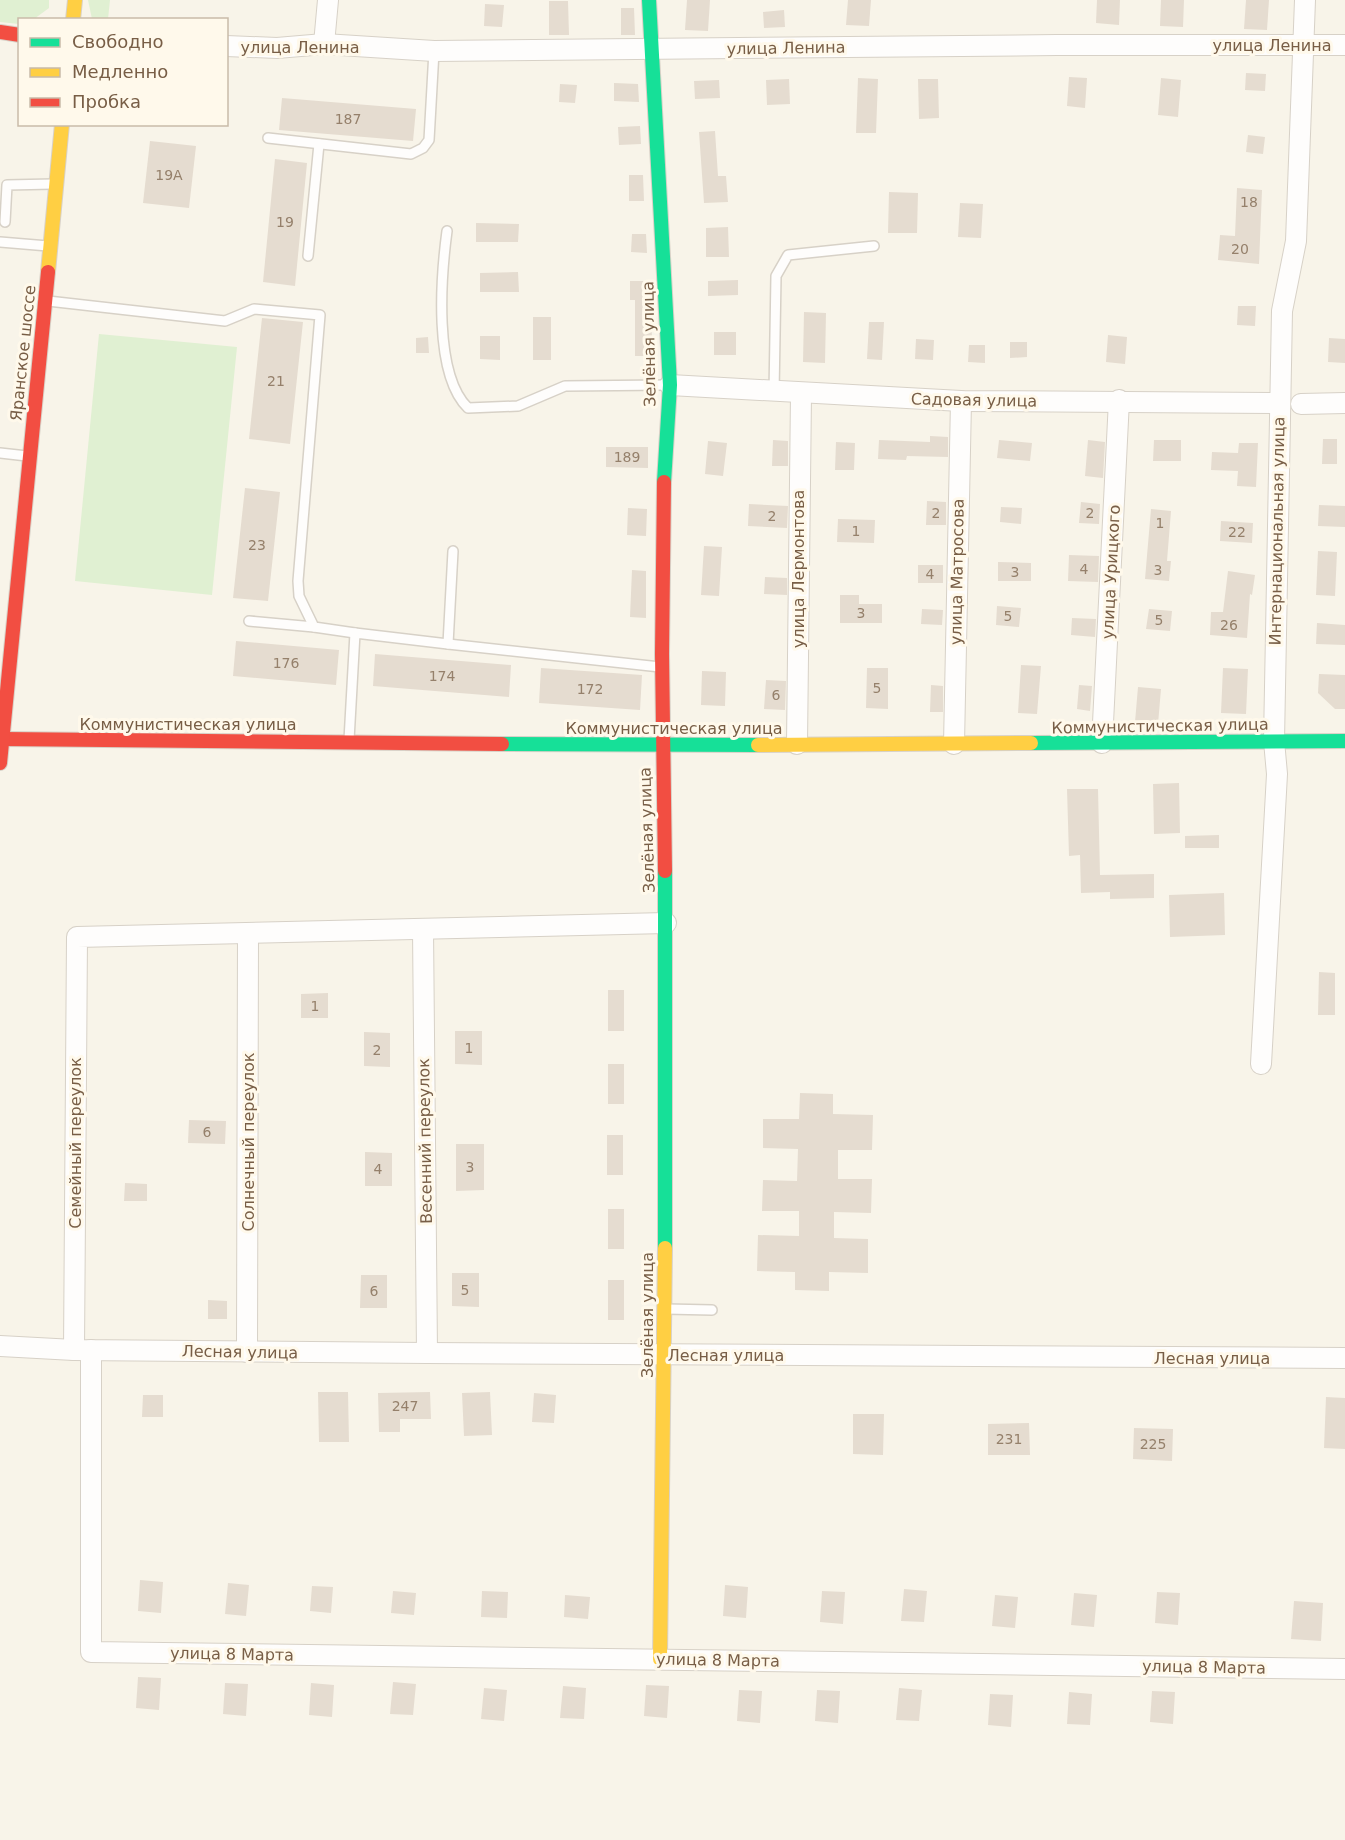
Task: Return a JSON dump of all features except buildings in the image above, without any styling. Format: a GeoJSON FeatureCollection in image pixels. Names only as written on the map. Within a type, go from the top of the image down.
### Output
{"type":"FeatureCollection","features":[{"type":"Feature","properties":{"kind":"street"},"geometry":{"type":"LineString","coordinates":[[73,18],[75,0]]}},
{"type":"Feature","properties":{"kind":"street"},"geometry":{"type":"LineString","coordinates":[[324,44],[328,0]]}},
{"type":"Feature","properties":{"kind":"street","name":"Зелёная улица"},"geometry":{"type":"LineString","coordinates":[[650,0],[670,386],[666,431],[660,667],[666,923],[660,1659]]}},
{"type":"Feature","properties":{"kind":"street","name":"Интернациональная улица"},"geometry":{"type":"LineString","coordinates":[[1261,1064],[1277,774],[1274,741],[1281,311],[1296,241],[1299,207],[1305,0]]}},
{"type":"Feature","properties":{"kind":"street"},"geometry":{"type":"LineString","coordinates":[[0,32],[18,35]]}},
{"type":"Feature","properties":{"kind":"street","name":"улица Ленина"},"geometry":{"type":"LineString","coordinates":[[228,46],[277,48],[324,44],[434,51],[1056,45],[1345,45]]}},
{"type":"Feature","properties":{"kind":"street","name":"Яранское шоссе"},"geometry":{"type":"LineString","coordinates":[[0,763],[62,126]]}},
{"type":"Feature","properties":{"kind":"street","name":"Садовая улица"},"geometry":{"type":"LineString","coordinates":[[670,386],[961,401],[1119,400],[1280,403]]}},
{"type":"Feature","properties":{"kind":"street","name":"улица Лермонтова"},"geometry":{"type":"LineString","coordinates":[[797,744],[801,394]]}},
{"type":"Feature","properties":{"kind":"street","name":"улица Урицкого"},"geometry":{"type":"LineString","coordinates":[[1102,743],[1119,400]]}},
{"type":"Feature","properties":{"kind":"street","name":"улица Матросова"},"geometry":{"type":"LineString","coordinates":[[954,744],[961,401]]}},
{"type":"Feature","properties":{"kind":"street"},"geometry":{"type":"LineString","coordinates":[[1301,404],[1345,403]]}},
{"type":"Feature","properties":{"kind":"street","name":"Коммунистическая улица"},"geometry":{"type":"LineString","coordinates":[[1,739],[661,746],[1345,741]]}},
{"type":"Feature","properties":{"kind":"street"},"geometry":{"type":"LineString","coordinates":[[248,933],[666,923]]}},
{"type":"Feature","properties":{"kind":"street","name":"Весенний переулок"},"geometry":{"type":"LineString","coordinates":[[423,928],[427,1353]]}},
{"type":"Feature","properties":{"kind":"street","name":"Семейный переулок"},"geometry":{"type":"LineString","coordinates":[[91,1652],[82,1350],[77,937],[248,933]]}},
{"type":"Feature","properties":{"kind":"street","name":"Солнечный переулок"},"geometry":{"type":"LineString","coordinates":[[247,1352],[248,933]]}},
{"type":"Feature","properties":{"kind":"street","name":"Лесная улица"},"geometry":{"type":"LineString","coordinates":[[0,1346],[82,1350],[247,1352],[1345,1358]]}},
{"type":"Feature","properties":{"kind":"street","name":"улица 8 Марта"},"geometry":{"type":"LineString","coordinates":[[91,1652],[1345,1670]]}},
{"type":"Feature","properties":{"kind":"lane"},"geometry":{"type":"LineString","coordinates":[[268,138],[411,154],[423,148],[429,140],[434,51]]}},
{"type":"Feature","properties":{"kind":"lane"},"geometry":{"type":"LineString","coordinates":[[308,256],[319,144]]}},
{"type":"Feature","properties":{"kind":"lane"},"geometry":{"type":"LineString","coordinates":[[5,222],[7,185],[56,184]]}},
{"type":"Feature","properties":{"kind":"lane"},"geometry":{"type":"LineString","coordinates":[[447,231],[442,266],[443,334],[458,398],[468,408],[518,406],[565,386],[670,386]]}},
{"type":"Feature","properties":{"kind":"lane"},"geometry":{"type":"LineString","coordinates":[[0,242],[50,246]]}},
{"type":"Feature","properties":{"kind":"lane"},"geometry":{"type":"LineString","coordinates":[[774,393],[776,276],[781,264],[788,255],[807,251],[874,246]]}},
{"type":"Feature","properties":{"kind":"lane"},"geometry":{"type":"LineString","coordinates":[[44,301],[225,321],[254,309],[320,315],[298,581],[300,596],[314,627]]}},
{"type":"Feature","properties":{"kind":"lane"},"geometry":{"type":"LineString","coordinates":[[0,453],[29,456]]}},
{"type":"Feature","properties":{"kind":"lane"},"geometry":{"type":"LineString","coordinates":[[448,644],[453,551]]}},
{"type":"Feature","properties":{"kind":"lane"},"geometry":{"type":"LineString","coordinates":[[249,621],[660,667]]}},
{"type":"Feature","properties":{"kind":"lane"},"geometry":{"type":"LineString","coordinates":[[349,742],[355,633]]}},
{"type":"Feature","properties":{"kind":"lane"},"geometry":{"type":"LineString","coordinates":[[663,1309],[712,1311]]}},
{"type":"Feature","properties":{"kind":"green space"},"geometry":{"type":"Polygon","coordinates":[[[0,0],[49,0],[49,8],[35,18],[18,18],[18,24],[0,22],[0,0]]]}},
{"type":"Feature","properties":{"kind":"green space"},"geometry":{"type":"Polygon","coordinates":[[[88,0],[110,0],[108,18],[92,18],[88,0]]]}},
{"type":"Feature","properties":{"kind":"green space"},"geometry":{"type":"Polygon","coordinates":[[[99,334],[237,347],[212,595],[75,581],[99,334]]]}},
{"type":"Feature","properties":{"kind":"traffic: fast"},"geometry":{"type":"LineString","coordinates":[[649,0],[670,385],[664,482]]}},
{"type":"Feature","properties":{"kind":"traffic: fast"},"geometry":{"type":"LineString","coordinates":[[1031,743],[1345,741]]}},
{"type":"Feature","properties":{"kind":"traffic: fast"},"geometry":{"type":"LineString","coordinates":[[502,744],[758,745]]}},
{"type":"Feature","properties":{"kind":"traffic: fast"},"geometry":{"type":"LineString","coordinates":[[665,871],[665,1248]]}},
{"type":"Feature","properties":{"kind":"traffic: slow"},"geometry":{"type":"LineString","coordinates":[[73,18],[75,0]]}},
{"type":"Feature","properties":{"kind":"traffic: slow"},"geometry":{"type":"LineString","coordinates":[[48,272],[62,126]]}},
{"type":"Feature","properties":{"kind":"traffic: slow"},"geometry":{"type":"LineString","coordinates":[[758,745],[1031,743]]}},
{"type":"Feature","properties":{"kind":"traffic: slow"},"geometry":{"type":"LineString","coordinates":[[660,1659],[665,1248]]}},
{"type":"Feature","properties":{"kind":"traffic: jam"},"geometry":{"type":"LineString","coordinates":[[0,32],[18,35]]}},
{"type":"Feature","properties":{"kind":"traffic: jam"},"geometry":{"type":"LineString","coordinates":[[0,763],[48,272]]}},
{"type":"Feature","properties":{"kind":"traffic: jam"},"geometry":{"type":"LineString","coordinates":[[664,482],[662,654],[665,871]]}},
{"type":"Feature","properties":{"kind":"traffic: jam"},"geometry":{"type":"LineString","coordinates":[[3,739],[502,744]]}}]}
